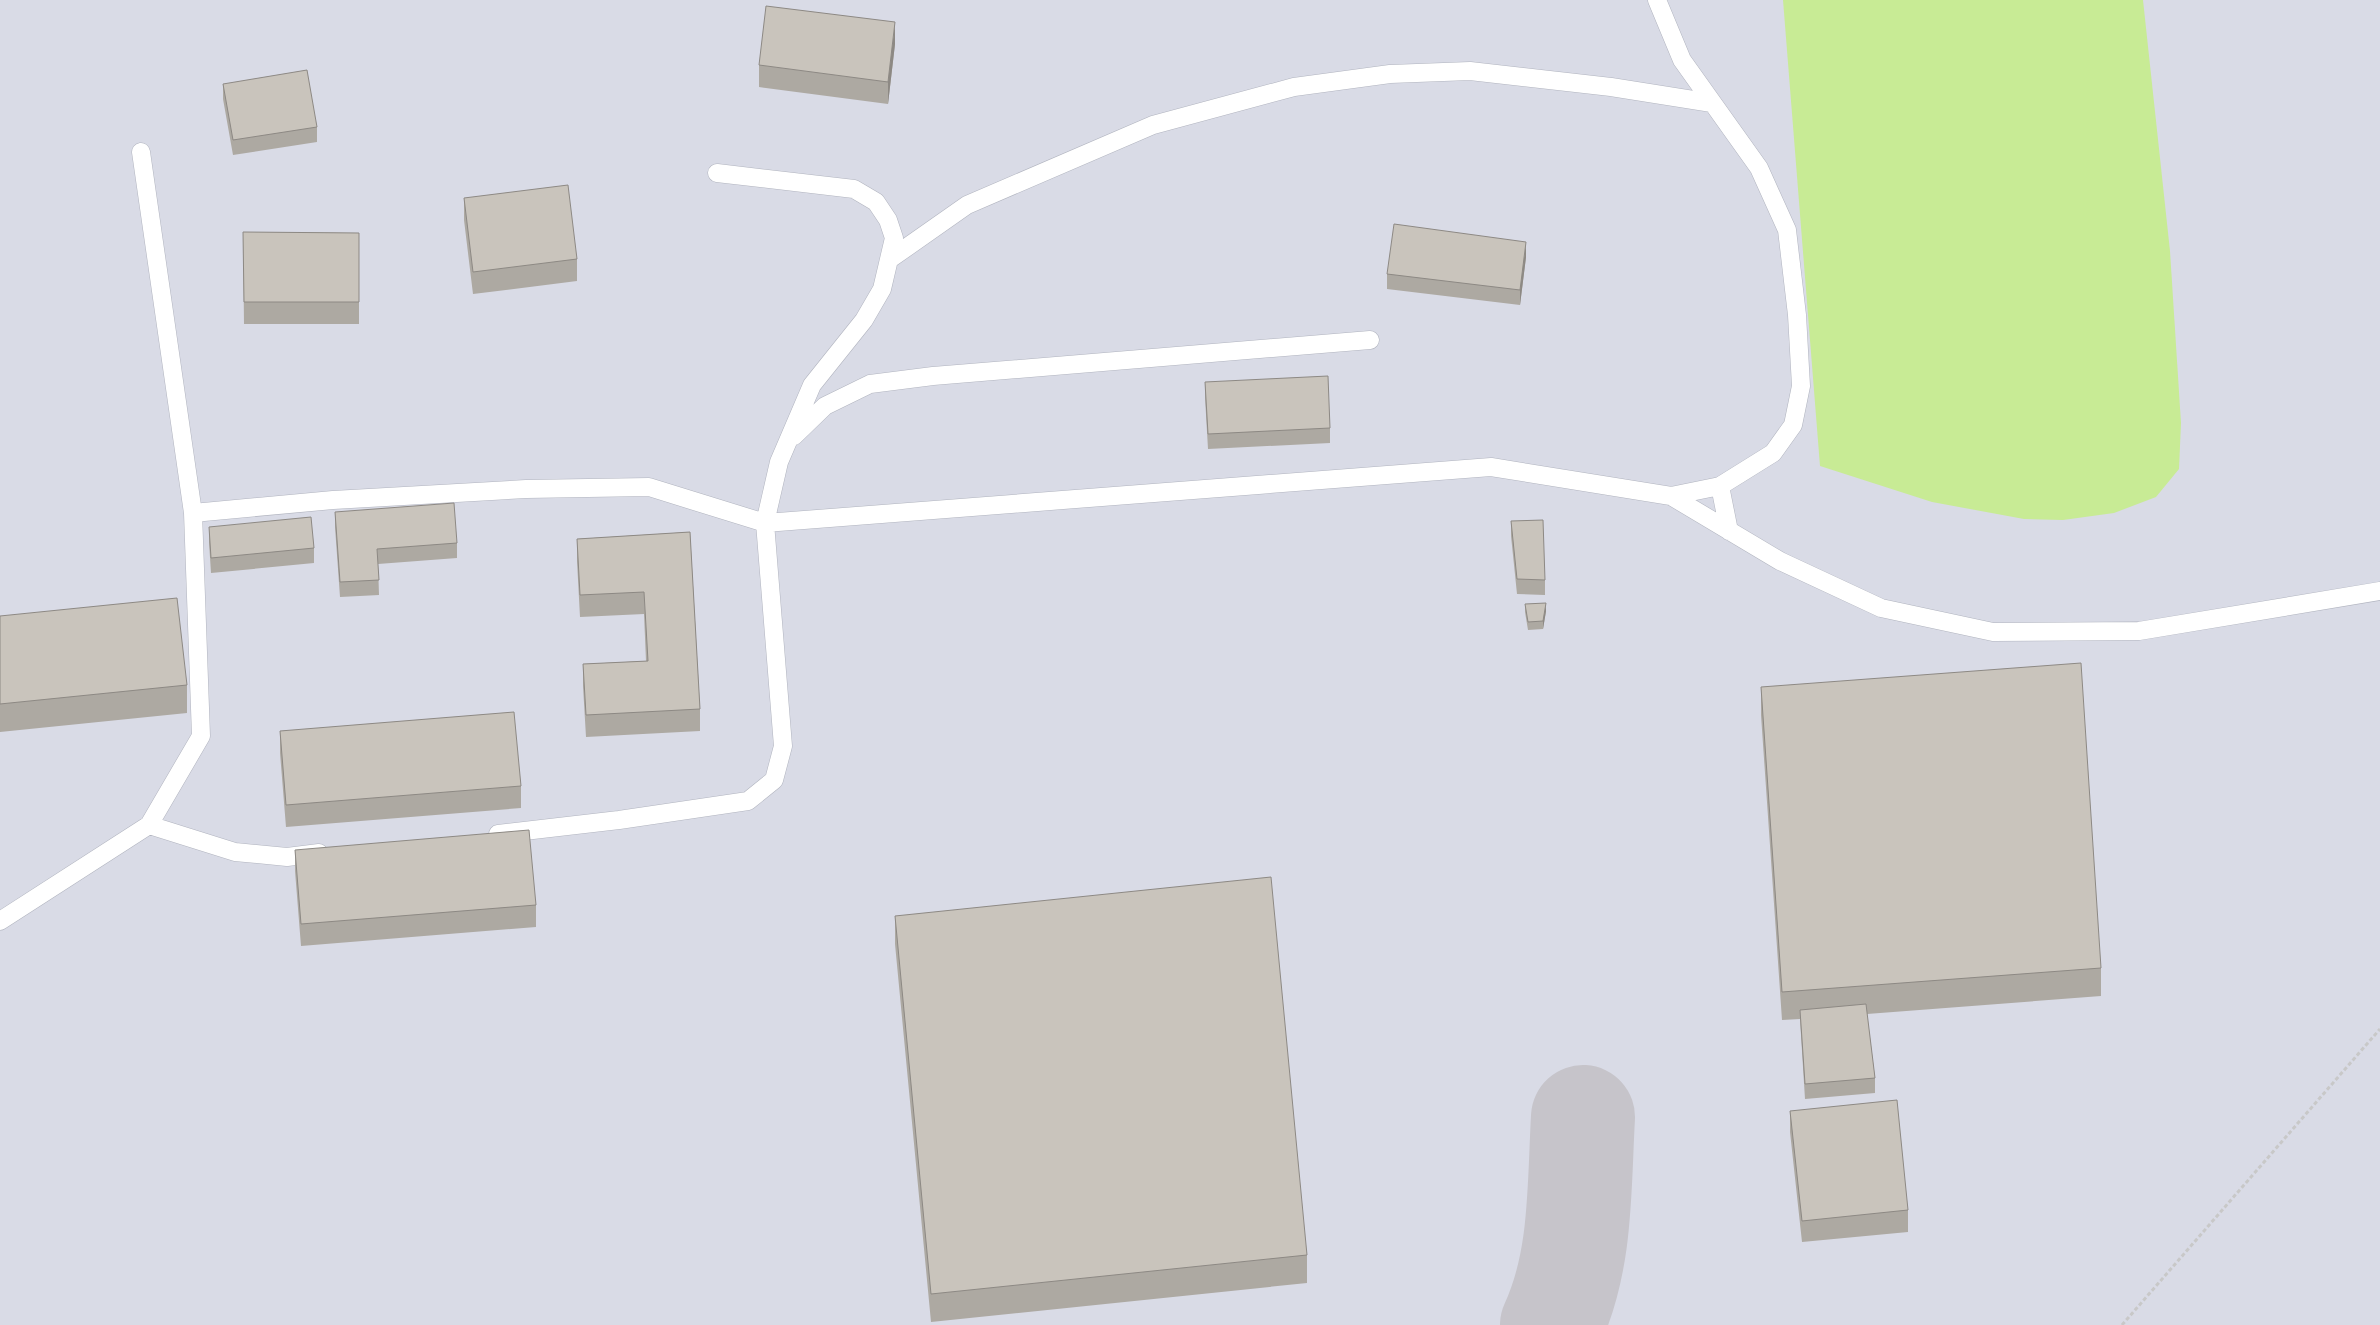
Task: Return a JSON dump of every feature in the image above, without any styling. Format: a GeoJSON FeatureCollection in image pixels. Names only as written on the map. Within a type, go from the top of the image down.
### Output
{"type":"FeatureCollection","features":[{"type":"Feature","properties":{"kind":"lane"},"geometry":{"type":"LineString","coordinates":[[193,513],[352,498],[526,489],[649,487],[765,523],[1491,467],[1672,496],[1720,486],[1773,453],[1793,425],[1801,386],[1797,315],[1787,230],[1759,168],[1682,60],[1657,0]]}},
{"type":"Feature","properties":{"kind":"lane"},"geometry":{"type":"LineString","coordinates":[[890,259],[967,205],[1144,129],[1294,87],[1390,74],[1470,71],[1611,87],[1712,103]]}},
{"type":"Feature","properties":{"kind":"lane"},"geometry":{"type":"LineString","coordinates":[[0,921],[149,825],[201,736],[193,513],[141,152]]}},
{"type":"Feature","properties":{"kind":"lane"},"geometry":{"type":"LineString","coordinates":[[482,835],[619,820],[748,801],[774,780],[783,746],[765,523],[779,462],[812,385],[864,320],[882,289],[894,238],[888,220],[876,202],[854,189],[717,173]]}},
{"type":"Feature","properties":{"kind":"lane"},"geometry":{"type":"LineString","coordinates":[[788,442],[825,406],[870,384],[933,376],[1370,340]]}},
{"type":"Feature","properties":{"kind":"lane"},"geometry":{"type":"LineString","coordinates":[[1720,486],[1729,531]]}},
{"type":"Feature","properties":{"kind":"lane"},"geometry":{"type":"LineString","coordinates":[[1672,496],[1780,561],[1881,608],[1993,632],[2139,631],[2380,592]]}},
{"type":"Feature","properties":{"kind":"lane"},"geometry":{"type":"LineString","coordinates":[[149,825],[235,852],[287,857],[336,852]]}},
{"type":"Feature","properties":{"kind":"path"},"geometry":{"type":"LineString","coordinates":[[2122,1325],[2380,1029]]}},
{"type":"Feature","properties":{"kind":"shaded area"},"geometry":{"type":"Polygon","coordinates":[[[0,0],[2380,0],[2380,1325],[0,1325],[0,0]]]}},
{"type":"Feature","properties":{"kind":"green space"},"geometry":{"type":"Polygon","coordinates":[[[1783,0],[2143,0],[2170,251],[2181,423],[2179,469],[2156,497],[2114,513],[2063,520],[2024,519],[1932,502],[1820,466],[1783,0]]]}},
{"type":"Feature","properties":{"kind":"building"},"geometry":{"type":"Polygon","coordinates":[[[766,6],[895,22],[888,82],[759,65],[766,6]]]}},
{"type":"Feature","properties":{"kind":"building"},"geometry":{"type":"Polygon","coordinates":[[[307,70],[317,127],[233,140],[223,84],[307,70]]]}},
{"type":"Feature","properties":{"kind":"building"},"geometry":{"type":"Polygon","coordinates":[[[568,185],[577,259],[473,272],[464,198],[568,185]]]}},
{"type":"Feature","properties":{"kind":"building"},"geometry":{"type":"Polygon","coordinates":[[[1394,224],[1526,242],[1520,290],[1387,274],[1394,224]]]}},
{"type":"Feature","properties":{"kind":"building"},"geometry":{"type":"Polygon","coordinates":[[[243,232],[359,233],[359,302],[244,302],[243,232]]]}},
{"type":"Feature","properties":{"kind":"building"},"geometry":{"type":"Polygon","coordinates":[[[1328,376],[1330,428],[1208,434],[1205,382],[1328,376]]]}},
{"type":"Feature","properties":{"kind":"building"},"geometry":{"type":"Polygon","coordinates":[[[454,503],[457,543],[377,549],[379,580],[340,582],[335,512],[454,503]]]}},
{"type":"Feature","properties":{"kind":"building"},"geometry":{"type":"Polygon","coordinates":[[[311,517],[314,548],[211,558],[209,527],[311,517]]]}},
{"type":"Feature","properties":{"kind":"building"},"geometry":{"type":"Polygon","coordinates":[[[1543,520],[1545,580],[1517,579],[1511,521],[1543,520]]]}},
{"type":"Feature","properties":{"kind":"building"},"geometry":{"type":"Polygon","coordinates":[[[690,532],[700,709],[586,715],[583,664],[648,661],[644,592],[580,595],[577,539],[690,532]]]}},
{"type":"Feature","properties":{"kind":"building"},"geometry":{"type":"Polygon","coordinates":[[[177,598],[187,685],[0,704],[0,616],[177,598]]]}},
{"type":"Feature","properties":{"kind":"building"},"geometry":{"type":"Polygon","coordinates":[[[1546,603],[1543,621],[1528,622],[1525,604],[1546,603]]]}},
{"type":"Feature","properties":{"kind":"building"},"geometry":{"type":"Polygon","coordinates":[[[2081,663],[2101,968],[1782,992],[1761,687],[2081,663]]]}},
{"type":"Feature","properties":{"kind":"building"},"geometry":{"type":"Polygon","coordinates":[[[514,712],[521,786],[286,805],[280,731],[514,712]]]}},
{"type":"Feature","properties":{"kind":"building"},"geometry":{"type":"Polygon","coordinates":[[[529,830],[536,905],[301,924],[295,850],[529,830]]]}},
{"type":"Feature","properties":{"kind":"building"},"geometry":{"type":"Polygon","coordinates":[[[1271,877],[1307,1255],[931,1294],[895,916],[1271,877]]]}},
{"type":"Feature","properties":{"kind":"building"},"geometry":{"type":"Polygon","coordinates":[[[1866,1004],[1875,1078],[1805,1084],[1800,1010],[1866,1004]]]}},
{"type":"Feature","properties":{"kind":"building"},"geometry":{"type":"Polygon","coordinates":[[[1897,1100],[1908,1210],[1802,1221],[1790,1111],[1897,1100]]]}},
{"type":"Feature","properties":{"kind":"taxiway"},"geometry":{"type":"LineString","coordinates":[[1552,1325],[1562,1300],[1574,1249],[1583,1117]]}}]}
